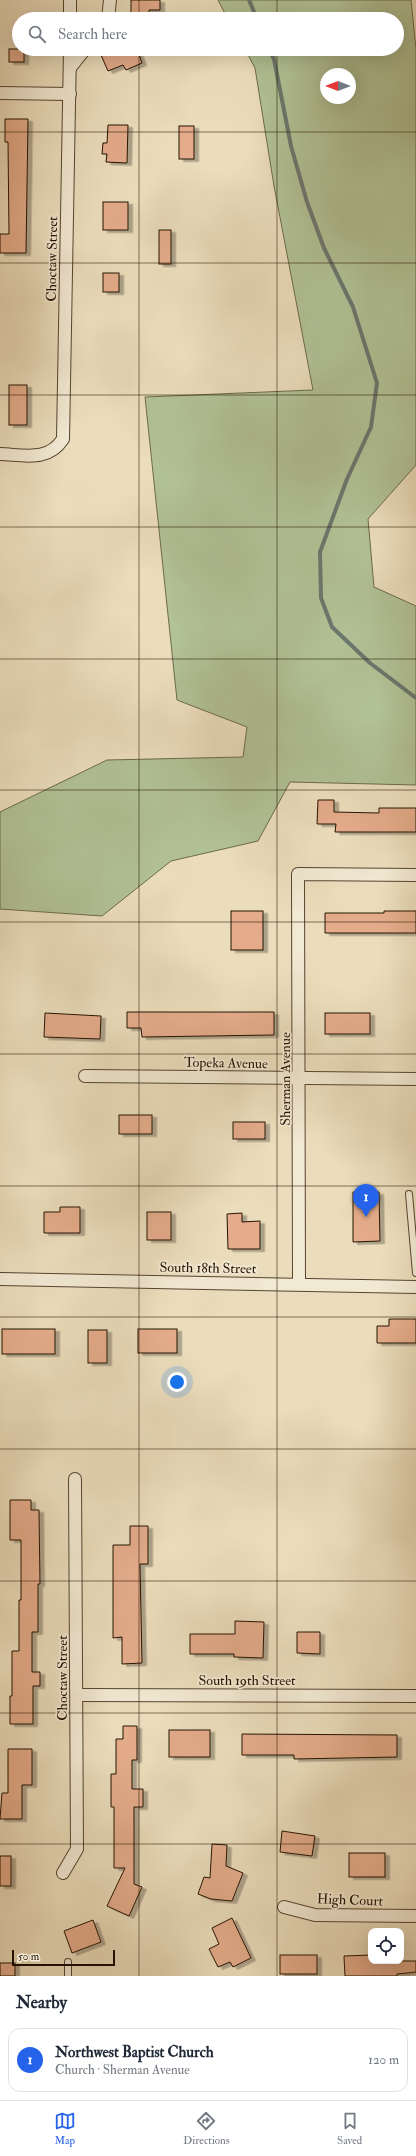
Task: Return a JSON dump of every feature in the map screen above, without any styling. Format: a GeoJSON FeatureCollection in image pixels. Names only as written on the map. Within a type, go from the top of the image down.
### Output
{"type":"FeatureCollection","features":[{"type":"Feature","properties":{"kind":"street"},"geometry":{"type":"LineString","coordinates":[[70,0],[70,12]]}},
{"type":"Feature","properties":{"kind":"street"},"geometry":{"type":"LineString","coordinates":[[109,12],[110,0]]}},
{"type":"Feature","properties":{"kind":"street","name":"Choctaw Street"},"geometry":{"type":"LineString","coordinates":[[0,454],[47,454],[57,448],[63,439],[65,426],[70,56]]}},
{"type":"Feature","properties":{"kind":"street"},"geometry":{"type":"LineString","coordinates":[[70,68],[79,56]]}},
{"type":"Feature","properties":{"kind":"street"},"geometry":{"type":"LineString","coordinates":[[0,93],[70,94]]}},
{"type":"Feature","properties":{"kind":"street","name":"Sherman Avenue"},"geometry":{"type":"LineString","coordinates":[[299,1284],[300,1079],[298,874],[416,875]]}},
{"type":"Feature","properties":{"kind":"street","name":"Topeka Avenue"},"geometry":{"type":"LineString","coordinates":[[85,1076],[416,1079]]}},
{"type":"Feature","properties":{"kind":"street","name":"South 18th Street"},"geometry":{"type":"LineString","coordinates":[[0,1279],[416,1287]]}},
{"type":"Feature","properties":{"kind":"street","name":"Choctaw Street"},"geometry":{"type":"LineString","coordinates":[[63,1873],[77,1849],[75,1479]]}},
{"type":"Feature","properties":{"kind":"street","name":"South 19th Street"},"geometry":{"type":"LineString","coordinates":[[77,1695],[416,1696]]}},
{"type":"Feature","properties":{"kind":"street","name":"High Court"},"geometry":{"type":"LineString","coordinates":[[284,1907],[315,1915],[416,1916]]}},
{"type":"Feature","properties":{"kind":"lane"},"geometry":{"type":"LineString","coordinates":[[409,1194],[416,1273]]}},
{"type":"Feature","properties":{"kind":"lane"},"geometry":{"type":"LineString","coordinates":[[68,1962],[68,1976]]}},
{"type":"Feature","properties":{"kind":"green space"},"geometry":{"type":"Polygon","coordinates":[[[218,0],[411,0],[416,49],[416,465],[368,519],[374,587],[416,606],[416,785],[290,782],[258,841],[171,861],[102,916],[0,909],[0,812],[107,760],[243,757],[247,727],[177,700],[145,397],[313,390],[274,186],[255,68],[249,56],[404,56],[404,12],[224,12],[218,0]]]}},
{"type":"Feature","properties":{"kind":"building"},"geometry":{"type":"Polygon","coordinates":[[[131,0],[160,0],[160,10],[149,10],[149,12],[131,12],[131,0]]]}},
{"type":"Feature","properties":{"kind":"building"},"geometry":{"type":"Polygon","coordinates":[[[9,49],[12,49],[12,56],[24,56],[24,62],[9,62],[9,49]]]}},
{"type":"Feature","properties":{"kind":"building"},"geometry":{"type":"Polygon","coordinates":[[[101,56],[140,56],[142,63],[126,70],[123,65],[108,71],[101,56]]]}},
{"type":"Feature","properties":{"kind":"building"},"geometry":{"type":"Polygon","coordinates":[[[5,119],[28,119],[26,253],[0,253],[0,234],[9,234],[8,142],[5,142],[5,119]]]}},
{"type":"Feature","properties":{"kind":"building"},"geometry":{"type":"Polygon","coordinates":[[[108,125],[128,125],[127,163],[106,162],[107,154],[102,154],[103,143],[107,143],[108,125]]]}},
{"type":"Feature","properties":{"kind":"building"},"geometry":{"type":"Polygon","coordinates":[[[179,126],[194,126],[194,159],[179,159],[179,126]]]}},
{"type":"Feature","properties":{"kind":"building"},"geometry":{"type":"Polygon","coordinates":[[[103,202],[128,202],[128,230],[103,230],[103,202]]]}},
{"type":"Feature","properties":{"kind":"building"},"geometry":{"type":"Polygon","coordinates":[[[159,230],[171,230],[171,264],[159,264],[159,230]]]}},
{"type":"Feature","properties":{"kind":"building"},"geometry":{"type":"Polygon","coordinates":[[[103,273],[119,273],[119,292],[103,292],[103,273]]]}},
{"type":"Feature","properties":{"kind":"building"},"geometry":{"type":"Polygon","coordinates":[[[9,385],[27,385],[27,425],[9,425],[9,385]]]}},
{"type":"Feature","properties":{"kind":"building"},"geometry":{"type":"Polygon","coordinates":[[[318,800],[334,800],[334,812],[379,813],[379,808],[416,808],[416,832],[335,832],[336,824],[317,824],[318,800]]]}},
{"type":"Feature","properties":{"kind":"building"},"geometry":{"type":"Polygon","coordinates":[[[231,911],[263,911],[263,950],[231,950],[231,911]]]}},
{"type":"Feature","properties":{"kind":"building"},"geometry":{"type":"Polygon","coordinates":[[[384,911],[416,911],[416,933],[325,933],[325,913],[384,913],[384,911]]]}},
{"type":"Feature","properties":{"kind":"building"},"geometry":{"type":"Polygon","coordinates":[[[127,1012],[274,1012],[274,1035],[142,1037],[141,1028],[127,1028],[127,1012]]]}},
{"type":"Feature","properties":{"kind":"building"},"geometry":{"type":"Polygon","coordinates":[[[45,1013],[101,1016],[100,1039],[44,1037],[45,1013]]]}},
{"type":"Feature","properties":{"kind":"building"},"geometry":{"type":"Polygon","coordinates":[[[325,1013],[370,1013],[370,1034],[325,1034],[325,1013]]]}},
{"type":"Feature","properties":{"kind":"building"},"geometry":{"type":"Polygon","coordinates":[[[119,1115],[152,1115],[152,1134],[119,1134],[119,1115]]]}},
{"type":"Feature","properties":{"kind":"building"},"geometry":{"type":"Polygon","coordinates":[[[233,1122],[265,1122],[265,1139],[233,1139],[233,1122]]]}},
{"type":"Feature","properties":{"kind":"building"},"geometry":{"type":"Polygon","coordinates":[[[353,1192],[379,1192],[380,1241],[353,1242],[353,1192]]]}},
{"type":"Feature","properties":{"kind":"building"},"geometry":{"type":"Polygon","coordinates":[[[60,1207],[80,1207],[80,1233],[44,1233],[44,1212],[60,1212],[60,1207]]]}},
{"type":"Feature","properties":{"kind":"building"},"geometry":{"type":"Polygon","coordinates":[[[147,1212],[171,1212],[171,1240],[147,1240],[147,1212]]]}},
{"type":"Feature","properties":{"kind":"building"},"geometry":{"type":"Polygon","coordinates":[[[242,1213],[242,1222],[260,1221],[260,1249],[228,1249],[227,1214],[242,1213]]]}},
{"type":"Feature","properties":{"kind":"building"},"geometry":{"type":"Polygon","coordinates":[[[389,1319],[416,1319],[416,1343],[377,1343],[377,1326],[389,1326],[389,1319]]]}},
{"type":"Feature","properties":{"kind":"building"},"geometry":{"type":"Polygon","coordinates":[[[2,1329],[55,1329],[55,1354],[2,1354],[2,1329]]]}},
{"type":"Feature","properties":{"kind":"building"},"geometry":{"type":"Polygon","coordinates":[[[138,1329],[177,1329],[177,1353],[138,1353],[138,1329]]]}},
{"type":"Feature","properties":{"kind":"building"},"geometry":{"type":"Polygon","coordinates":[[[88,1330],[107,1330],[107,1363],[88,1363],[88,1330]]]}},
{"type":"Feature","properties":{"kind":"building"},"geometry":{"type":"Polygon","coordinates":[[[10,1500],[31,1500],[31,1510],[39,1510],[40,1584],[38,1584],[38,1632],[32,1632],[32,1672],[40,1672],[40,1686],[33,1686],[33,1724],[10,1724],[10,1696],[12,1696],[12,1651],[19,1651],[21,1540],[10,1540],[10,1500]]]}},
{"type":"Feature","properties":{"kind":"building"},"geometry":{"type":"Polygon","coordinates":[[[130,1526],[148,1526],[148,1564],[140,1564],[142,1663],[122,1664],[122,1637],[113,1638],[113,1545],[130,1545],[130,1526]]]}},
{"type":"Feature","properties":{"kind":"building"},"geometry":{"type":"Polygon","coordinates":[[[235,1621],[264,1622],[263,1658],[234,1657],[234,1654],[190,1654],[190,1634],[235,1634],[235,1621]]]}},
{"type":"Feature","properties":{"kind":"building"},"geometry":{"type":"Polygon","coordinates":[[[297,1632],[320,1632],[320,1654],[297,1653],[297,1632]]]}},
{"type":"Feature","properties":{"kind":"building"},"geometry":{"type":"Polygon","coordinates":[[[123,1726],[137,1726],[137,1760],[132,1760],[132,1789],[143,1789],[143,1807],[134,1807],[134,1884],[142,1887],[129,1916],[107,1906],[125,1868],[114,1868],[114,1807],[111,1807],[111,1774],[116,1774],[116,1739],[123,1739],[123,1726]]]}},
{"type":"Feature","properties":{"kind":"building"},"geometry":{"type":"Polygon","coordinates":[[[169,1730],[210,1730],[210,1757],[169,1757],[169,1730]]]}},
{"type":"Feature","properties":{"kind":"building"},"geometry":{"type":"Polygon","coordinates":[[[242,1734],[397,1735],[397,1757],[294,1759],[294,1755],[242,1755],[242,1734]]]}},
{"type":"Feature","properties":{"kind":"building"},"geometry":{"type":"Polygon","coordinates":[[[8,1749],[32,1749],[32,1785],[22,1785],[22,1819],[0,1819],[2,1793],[8,1793],[8,1749]]]}},
{"type":"Feature","properties":{"kind":"building"},"geometry":{"type":"Polygon","coordinates":[[[282,1831],[315,1836],[312,1856],[280,1852],[282,1831]]]}},
{"type":"Feature","properties":{"kind":"building"},"geometry":{"type":"Polygon","coordinates":[[[212,1844],[227,1845],[226,1866],[243,1873],[232,1901],[211,1899],[198,1894],[204,1877],[210,1878],[212,1844]]]}},
{"type":"Feature","properties":{"kind":"building"},"geometry":{"type":"Polygon","coordinates":[[[349,1853],[385,1853],[385,1877],[349,1877],[349,1853]]]}},
{"type":"Feature","properties":{"kind":"building"},"geometry":{"type":"Polygon","coordinates":[[[0,1856],[11,1856],[11,1886],[0,1886],[0,1856]]]}},
{"type":"Feature","properties":{"kind":"building"},"geometry":{"type":"Polygon","coordinates":[[[232,1918],[251,1958],[233,1967],[230,1962],[218,1967],[209,1949],[219,1944],[212,1928],[232,1918]]]}},
{"type":"Feature","properties":{"kind":"building"},"geometry":{"type":"Polygon","coordinates":[[[93,1920],[101,1942],[72,1953],[64,1931],[93,1920]]]}},
{"type":"Feature","properties":{"kind":"building"},"geometry":{"type":"Polygon","coordinates":[[[280,1955],[317,1955],[317,1974],[280,1974],[280,1955]]]}},
{"type":"Feature","properties":{"kind":"building"},"geometry":{"type":"Polygon","coordinates":[[[368,1955],[368,1964],[404,1964],[404,1961],[416,1961],[416,1972],[397,1974],[397,1976],[345,1976],[344,1956],[368,1955]]]}},
{"type":"Feature","properties":{"kind":"building"},"geometry":{"type":"Polygon","coordinates":[[[0,1963],[15,1963],[15,1976],[0,1976],[0,1963]]]}},
{"type":"Feature","properties":{"kind":"waterway"},"geometry":{"type":"LineString","coordinates":[[249,0],[254,12]]}},
{"type":"Feature","properties":{"kind":"waterway"},"geometry":{"type":"LineString","coordinates":[[272,56],[291,146],[307,202],[324,248],[353,307],[377,383],[371,427],[347,479],[320,552],[321,598],[332,627],[370,663],[416,698]]}},
{"type":"Feature","properties":{"kind":"place","name":"Northwest Baptist Church"},"geometry":{"type":"Point","coordinates":[366,1217]}}]}
